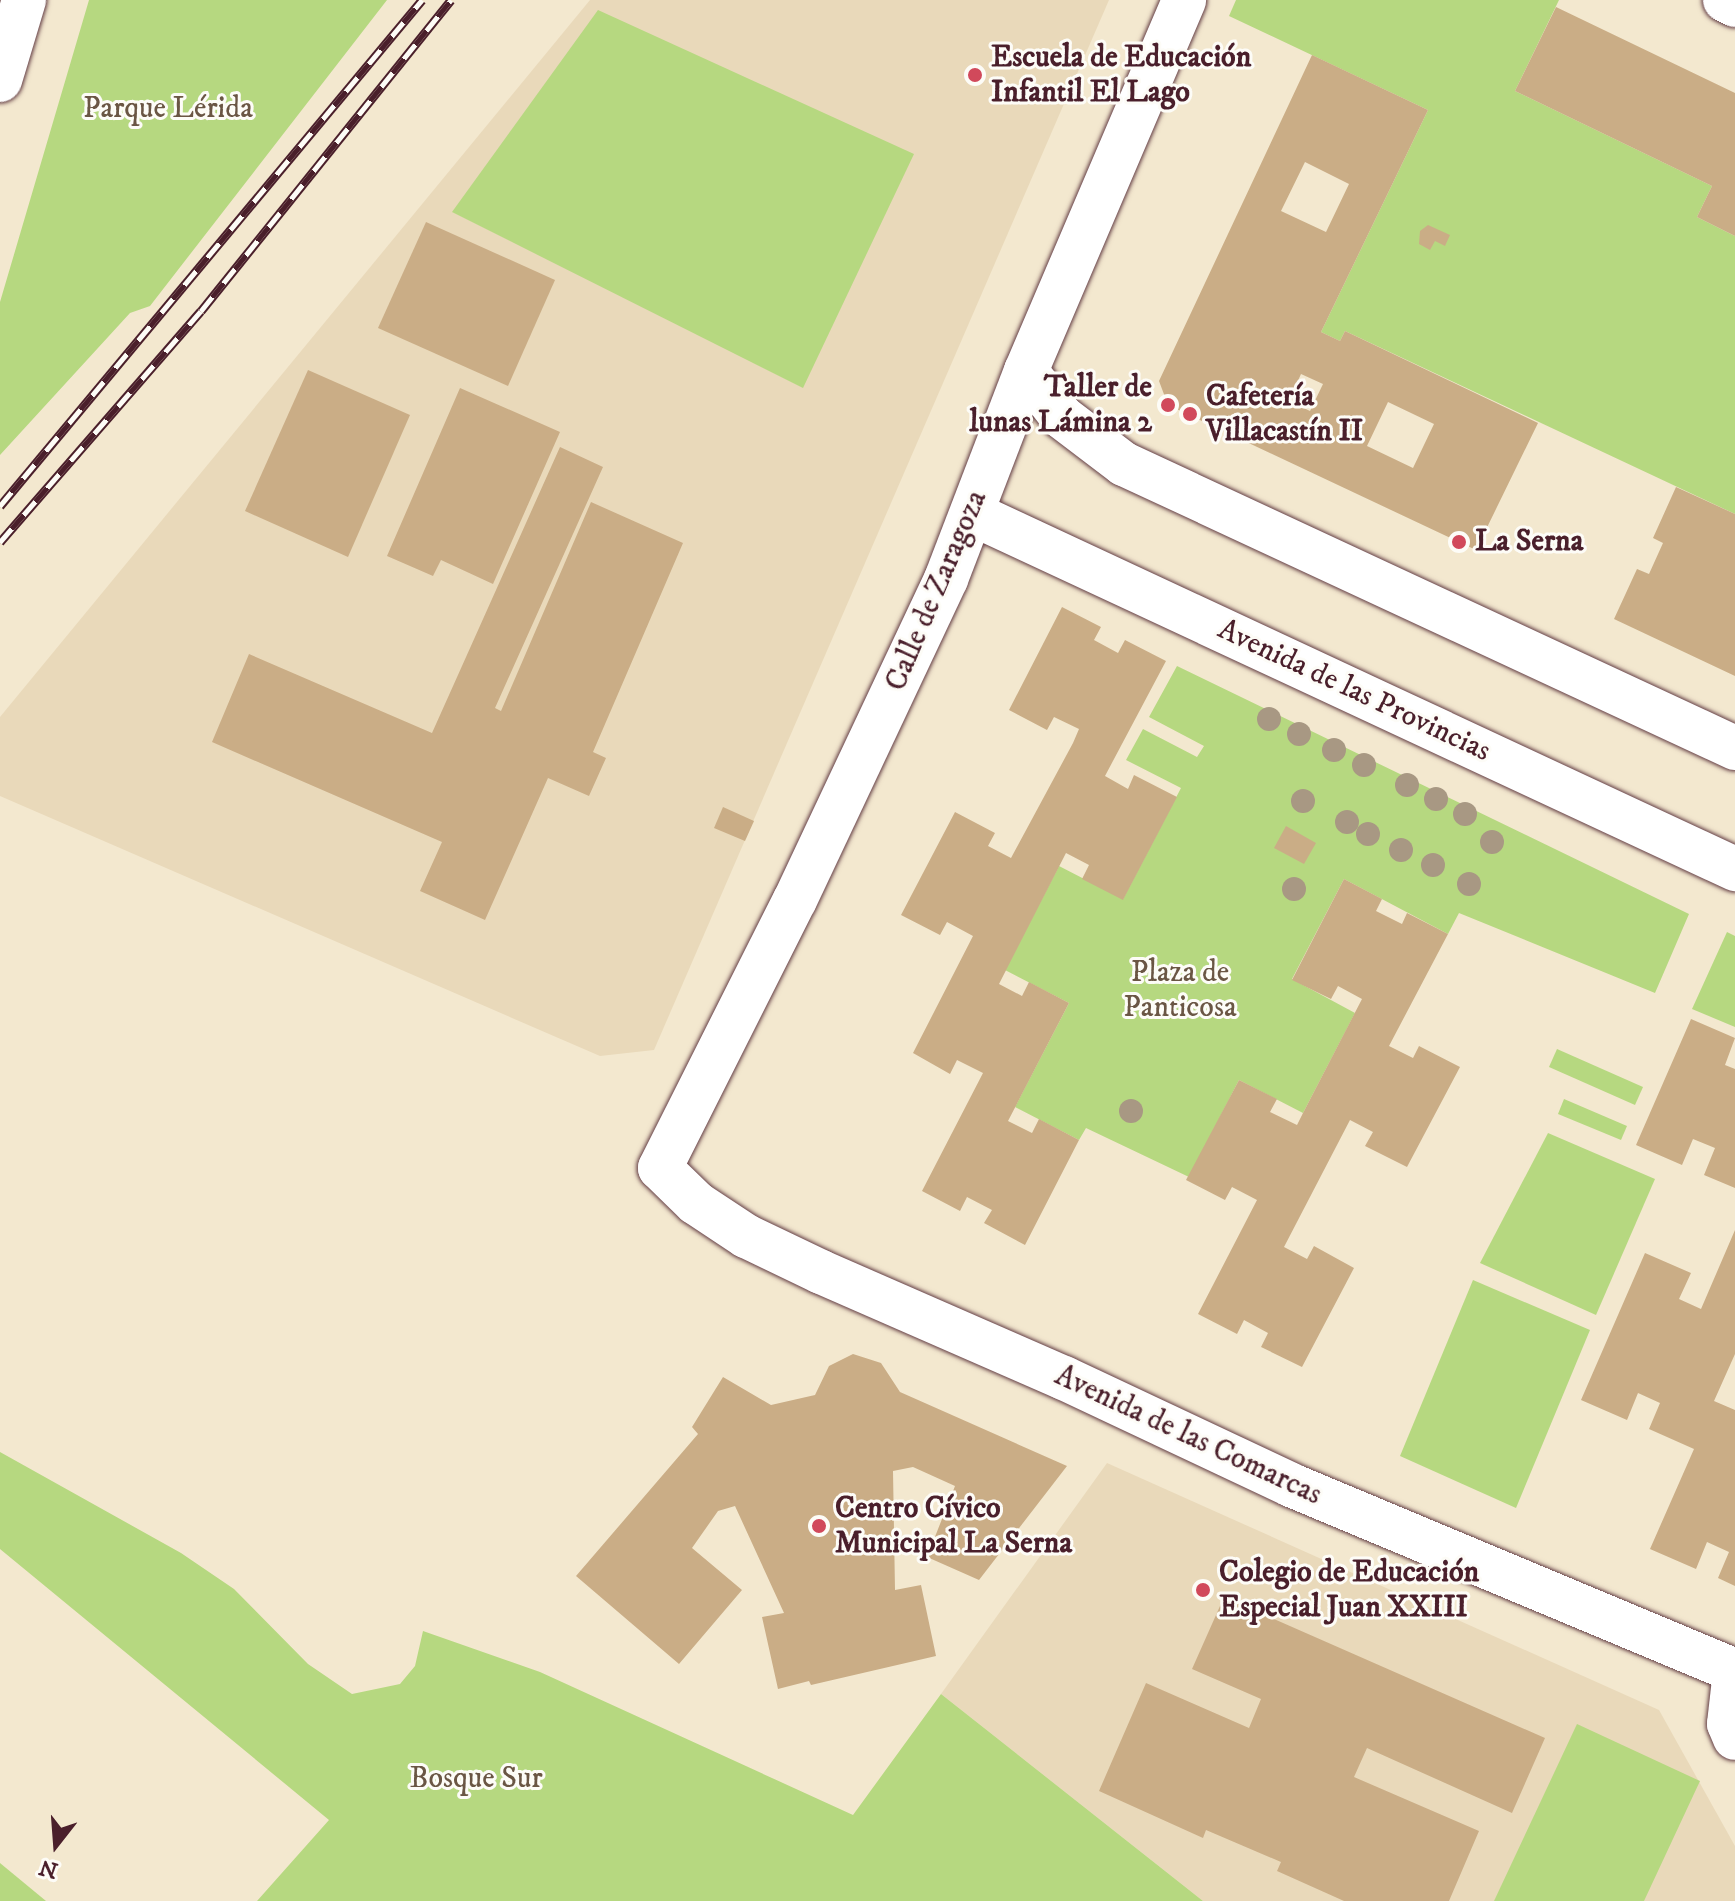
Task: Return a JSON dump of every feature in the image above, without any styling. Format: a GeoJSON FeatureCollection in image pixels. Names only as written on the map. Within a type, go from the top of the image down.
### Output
{"type":"FeatureCollection","features":[{"type":"Feature","properties":{"kind":"street"},"geometry":{"type":"LineString","coordinates":[[0,80],[24,0]]}},
{"type":"Feature","properties":{"kind":"street","name":"Calle de Zaragoza"},"geometry":{"type":"LineString","coordinates":[[660,1168],[869,747],[973,514],[1026,371],[1184,0]]}},
{"type":"Feature","properties":{"kind":"street"},"geometry":{"type":"LineString","coordinates":[[1725,0],[1735,5]]}},
{"type":"Feature","properties":{"kind":"street"},"geometry":{"type":"LineString","coordinates":[[1026,371],[1062,417],[1124,464],[1735,748]]}},
{"type":"Feature","properties":{"kind":"street","name":"Avenida de las Provincias"},"geometry":{"type":"LineString","coordinates":[[973,514],[1735,869]]}},
{"type":"Feature","properties":{"kind":"street","name":"Avenida de las Comarcas"},"geometry":{"type":"LineString","coordinates":[[660,1168],[696,1203],[746,1236],[821,1272],[1291,1485],[1735,1671]]}},
{"type":"Feature","properties":{"kind":"street"},"geometry":{"type":"LineString","coordinates":[[1735,1671],[1729,1724],[1735,1738]]}},
{"type":"Feature","properties":{"kind":"shaded area"},"geometry":{"type":"Polygon","coordinates":[[[590,0],[1109,0],[654,1050],[600,1056],[0,796],[0,717],[590,0]]]}},
{"type":"Feature","properties":{"kind":"shaded area","name":"Colegio de Educación Especial Juan XXIII"},"geometry":{"type":"Polygon","coordinates":[[[1107,1463],[1659,1710],[1735,1846],[1735,1901],[1203,1901],[941,1694],[1107,1463]]]}},
{"type":"Feature","properties":{"kind":"green space","name":"Parque Lérida"},"geometry":{"type":"Polygon","coordinates":[[[89,0],[387,0],[150,306],[130,313],[0,455],[0,302],[89,0]]]}},
{"type":"Feature","properties":{"kind":"green space"},"geometry":{"type":"Polygon","coordinates":[[[1236,0],[1559,0],[1515,91],[1712,186],[1697,217],[1735,236],[1735,514],[1345,331],[1340,341],[1321,332],[1428,110],[1229,16],[1236,0]]]}},
{"type":"Feature","properties":{"kind":"green space"},"geometry":{"type":"Polygon","coordinates":[[[598,10],[914,154],[803,388],[452,212],[598,10]]]}},
{"type":"Feature","properties":{"kind":"green space","name":"Plaza de Panticosa"},"geometry":{"type":"Polygon","coordinates":[[[1177,666],[1689,914],[1655,993],[1459,913],[1448,934],[1344,879],[1292,979],[1355,1013],[1303,1113],[1239,1080],[1189,1177],[1086,1128],[1079,1140],[1015,1107],[1069,1003],[1005,970],[1059,866],[1123,899],[1181,788],[1126,760],[1143,729],[1197,757],[1204,746],[1149,717],[1177,666]]]}},
{"type":"Feature","properties":{"kind":"green space"},"geometry":{"type":"Polygon","coordinates":[[[1727,932],[1735,936],[1735,1027],[1692,1009],[1727,932]]]}},
{"type":"Feature","properties":{"kind":"green space"},"geometry":{"type":"Polygon","coordinates":[[[1557,1049],[1643,1087],[1635,1105],[1549,1067],[1557,1049]]]}},
{"type":"Feature","properties":{"kind":"green space"},"geometry":{"type":"Polygon","coordinates":[[[1564,1099],[1627,1126],[1621,1140],[1558,1114],[1564,1099]]]}},
{"type":"Feature","properties":{"kind":"green space"},"geometry":{"type":"Polygon","coordinates":[[[1548,1133],[1655,1179],[1596,1315],[1480,1263],[1548,1133]]]}},
{"type":"Feature","properties":{"kind":"green space"},"geometry":{"type":"Polygon","coordinates":[[[1473,1280],[1590,1330],[1516,1508],[1400,1456],[1473,1280]]]}},
{"type":"Feature","properties":{"kind":"green space","name":"Bosque Sur"},"geometry":{"type":"Polygon","coordinates":[[[0,1452],[181,1553],[234,1589],[308,1664],[352,1694],[400,1684],[415,1666],[423,1631],[540,1672],[853,1815],[941,1694],[1203,1901],[257,1901],[329,1820],[0,1549],[0,1452]]]}},
{"type":"Feature","properties":{"kind":"green space"},"geometry":{"type":"Polygon","coordinates":[[[1577,1724],[1700,1781],[1644,1901],[1494,1901],[1577,1724]]]}},
{"type":"Feature","properties":{"kind":"green space"},"geometry":{"type":"Polygon","coordinates":[[[0,1863],[46,1901],[0,1901],[0,1863]]]}},
{"type":"Feature","properties":{"kind":"building"},"geometry":{"type":"Polygon","coordinates":[[[1556,7],[1735,93],[1735,236],[1697,217],[1712,186],[1515,91],[1556,7]]]}},
{"type":"Feature","properties":{"kind":"building"},"geometry":{"type":"Polygon","coordinates":[[[1312,55],[1428,110],[1321,332],[1340,341],[1345,331],[1538,423],[1476,550],[1168,405],[1159,381],[1312,55]],[[1305,162],[1281,211],[1326,232],[1349,184],[1305,162]],[[1301,374],[1289,401],[1310,411],[1323,384],[1301,374]],[[1388,402],[1367,446],[1413,468],[1434,424],[1388,402]]]}},
{"type":"Feature","properties":{"kind":"building"},"geometry":{"type":"Polygon","coordinates":[[[426,222],[555,280],[508,386],[378,328],[426,222]]]}},
{"type":"Feature","properties":{"kind":"building"},"geometry":{"type":"Polygon","coordinates":[[[1428,225],[1450,235],[1445,246],[1435,241],[1430,250],[1419,244],[1420,231],[1428,225]]]}},
{"type":"Feature","properties":{"kind":"building"},"geometry":{"type":"Polygon","coordinates":[[[308,370],[410,415],[348,557],[245,511],[308,370]]]}},
{"type":"Feature","properties":{"kind":"building"},"geometry":{"type":"Polygon","coordinates":[[[460,388],[560,432],[493,584],[441,560],[433,576],[387,556],[460,388]]]}},
{"type":"Feature","properties":{"kind":"building"},"geometry":{"type":"Polygon","coordinates":[[[560,447],[603,467],[495,708],[501,711],[591,502],[683,543],[593,752],[606,758],[589,796],[548,778],[485,920],[420,891],[442,842],[212,742],[249,654],[432,733],[560,447]]]}},
{"type":"Feature","properties":{"kind":"building"},"geometry":{"type":"Polygon","coordinates":[[[1676,487],[1735,514],[1735,676],[1614,619],[1637,569],[1649,574],[1663,543],[1653,538],[1676,487]]]}},
{"type":"Feature","properties":{"kind":"building"},"geometry":{"type":"Polygon","coordinates":[[[1062,607],[1101,627],[1094,640],[1118,653],[1125,640],[1166,661],[1105,776],[1128,789],[1134,775],[1177,797],[1123,900],[1082,879],[1089,865],[1066,853],[999,984],[1022,996],[1029,982],[1069,1003],[1008,1121],[1032,1133],[1039,1119],[1079,1140],[1025,1245],[984,1223],[992,1210],[967,1197],[960,1211],[922,1191],[983,1073],[957,1060],[950,1074],[913,1053],[973,936],[947,922],[940,935],[901,915],[955,812],[995,833],[988,846],[1011,858],[1073,743],[1079,729],[1054,717],[1047,730],[1009,710],[1062,607]]]}},
{"type":"Feature","properties":{"kind":"building"},"geometry":{"type":"Polygon","coordinates":[[[723,807],[754,821],[745,841],[714,828],[723,807]]]}},
{"type":"Feature","properties":{"kind":"building"},"geometry":{"type":"Polygon","coordinates":[[[1286,826],[1316,843],[1304,864],[1274,848],[1286,826]]]}},
{"type":"Feature","properties":{"kind":"building"},"geometry":{"type":"Polygon","coordinates":[[[1344,879],[1382,899],[1376,911],[1402,924],[1407,913],[1448,934],[1389,1046],[1413,1058],[1419,1046],[1460,1067],[1407,1167],[1365,1146],[1373,1132],[1350,1120],[1284,1247],[1307,1259],[1314,1246],[1354,1268],[1302,1367],[1261,1347],[1268,1333],[1244,1320],[1237,1334],[1198,1314],[1257,1200],[1232,1187],[1225,1200],[1186,1180],[1239,1080],[1277,1099],[1270,1112],[1297,1125],[1362,999],[1338,986],[1331,999],[1292,980],[1344,879]]]}},
{"type":"Feature","properties":{"kind":"building"},"geometry":{"type":"Polygon","coordinates":[[[1691,1019],[1735,1038],[1725,1065],[1735,1069],[1735,1188],[1704,1175],[1715,1148],[1693,1139],[1682,1165],[1636,1145],[1691,1019]]]}},
{"type":"Feature","properties":{"kind":"building"},"geometry":{"type":"Polygon","coordinates":[[[1735,1230],[1735,1354],[1714,1401],[1735,1410],[1735,1586],[1718,1578],[1729,1552],[1707,1542],[1696,1569],[1650,1549],[1694,1449],[1649,1429],[1660,1403],[1638,1393],[1627,1420],[1581,1400],[1645,1253],[1691,1273],[1679,1299],[1701,1309],[1735,1230]]]}},
{"type":"Feature","properties":{"kind":"building","name":"Centro Cívico Municipal La Serna"},"geometry":{"type":"Polygon","coordinates":[[[853,1354],[881,1363],[900,1392],[1067,1466],[979,1580],[927,1557],[955,1486],[913,1467],[893,1471],[895,1590],[921,1585],[936,1656],[811,1685],[809,1681],[778,1689],[762,1617],[784,1613],[735,1506],[718,1511],[692,1548],[742,1590],[679,1664],[576,1576],[698,1434],[692,1427],[723,1377],[771,1405],[815,1395],[829,1366],[853,1354]]]}},
{"type":"Feature","properties":{"kind":"building"},"geometry":{"type":"Polygon","coordinates":[[[1224,1597],[1545,1738],[1512,1813],[1367,1748],[1354,1777],[1479,1831],[1449,1901],[1344,1901],[1277,1871],[1281,1862],[1206,1830],[1203,1838],[1099,1791],[1146,1683],[1249,1728],[1261,1699],[1192,1669],[1224,1597]]]}},
{"type":"Feature","properties":{"kind":"railway"},"geometry":{"type":"LineString","coordinates":[[0,506],[422,0]]}},
{"type":"Feature","properties":{"kind":"railway"},"geometry":{"type":"LineString","coordinates":[[0,542],[201,311],[451,0]]}},
{"type":"Feature","properties":{"kind":"place","name":"Escuela de Educación Infantil El Lago"},"geometry":{"type":"Point","coordinates":[975,75]}},
{"type":"Feature","properties":{"kind":"place","name":"Taller de lunas Lámina 2"},"geometry":{"type":"Point","coordinates":[1168,405]}},
{"type":"Feature","properties":{"kind":"place","name":"Cafetería Villacastín II"},"geometry":{"type":"Point","coordinates":[1190,414]}},
{"type":"Feature","properties":{"kind":"place","name":"La Serna"},"geometry":{"type":"Point","coordinates":[1459,542]}},
{"type":"Feature","properties":{"kind":"place","name":"Centro Cívico Municipal La Serna"},"geometry":{"type":"Point","coordinates":[819,1526]}},
{"type":"Feature","properties":{"kind":"place","name":"Colegio de Educación Especial Juan XXIII"},"geometry":{"type":"Point","coordinates":[1203,1590]}}]}
